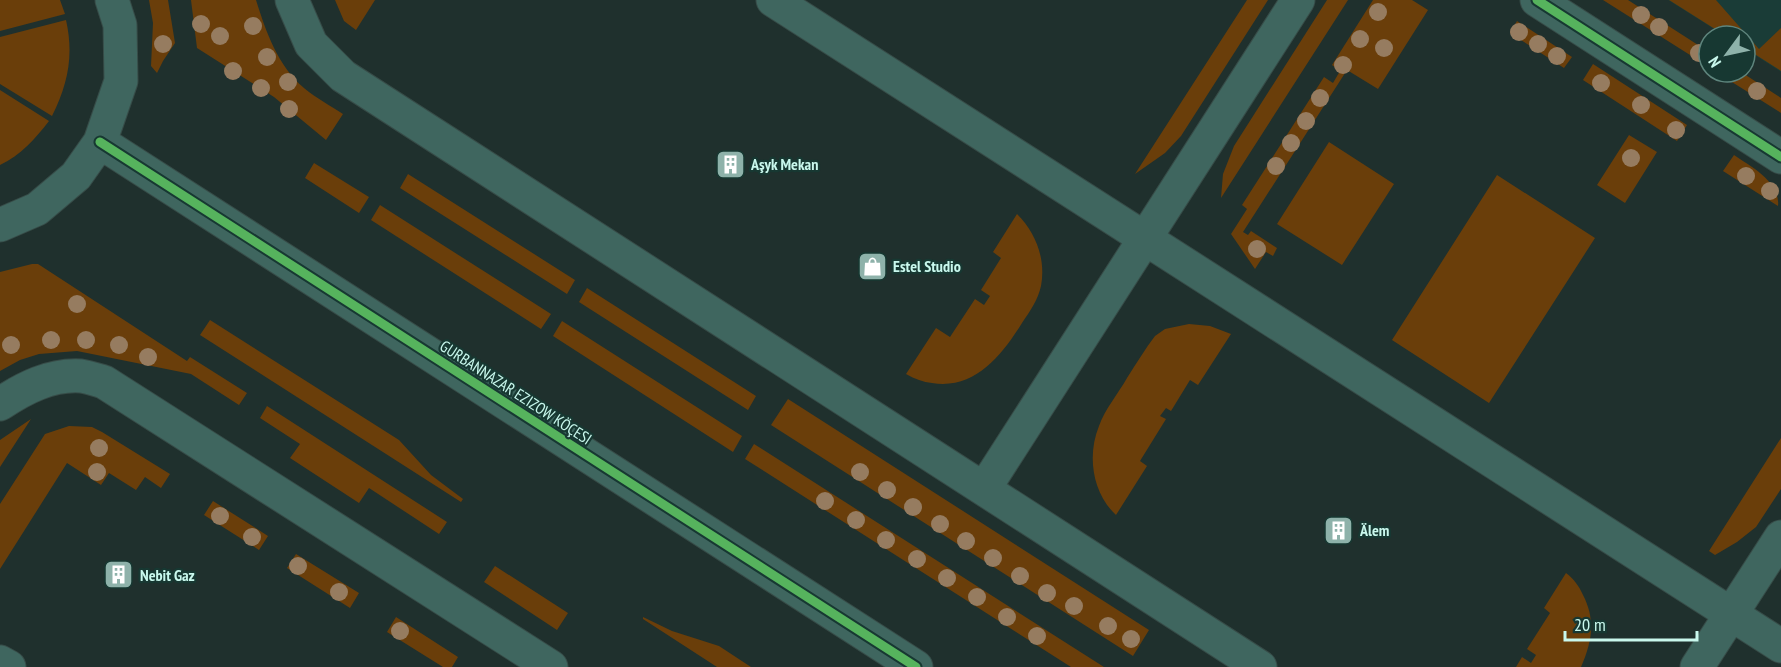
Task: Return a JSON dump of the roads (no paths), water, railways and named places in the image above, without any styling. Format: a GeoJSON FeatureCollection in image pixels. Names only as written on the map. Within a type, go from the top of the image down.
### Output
{"type":"FeatureCollection","features":[{"type":"Feature","properties":{"kind":"street"},"geometry":{"type":"LineString","coordinates":[[0,225],[37,209],[76,176],[100,142],[121,81],[120,25],[112,0]]}},
{"type":"Feature","properties":{"kind":"street"},"geometry":{"type":"LineString","coordinates":[[292,0],[311,44],[343,76],[1260,667]]}},
{"type":"Feature","properties":{"kind":"street"},"geometry":{"type":"LineString","coordinates":[[773,0],[1781,646]]}},
{"type":"Feature","properties":{"kind":"street"},"geometry":{"type":"LineString","coordinates":[[984,489],[1298,0]]}},
{"type":"Feature","properties":{"kind":"street"},"geometry":{"type":"LineString","coordinates":[[1537,0],[1781,157]]}},
{"type":"Feature","properties":{"kind":"street","name":"GURBANNAZAR EZIZOW KÖÇESI"},"geometry":{"type":"LineString","coordinates":[[100,142],[916,667]]}},
{"type":"Feature","properties":{"kind":"street"},"geometry":{"type":"LineString","coordinates":[[0,404],[33,385],[52,379],[80,376],[104,382],[551,667]]}},
{"type":"Feature","properties":{"kind":"street"},"geometry":{"type":"LineString","coordinates":[[1697,667],[1781,537]]}},
{"type":"Feature","properties":{"kind":"street"},"geometry":{"type":"LineString","coordinates":[[0,662],[9,667]]}},
{"type":"Feature","properties":{"kind":"place","name":"Aşyk Mekan"},"geometry":{"type":"Point","coordinates":[730,164]}},
{"type":"Feature","properties":{"kind":"place","name":"Estel Studio"},"geometry":{"type":"Point","coordinates":[872,266]}},
{"type":"Feature","properties":{"kind":"place","name":"Älem"},"geometry":{"type":"Point","coordinates":[1339,530]}},
{"type":"Feature","properties":{"kind":"place","name":"Nebit Gaz"},"geometry":{"type":"Point","coordinates":[119,575]}}]}
